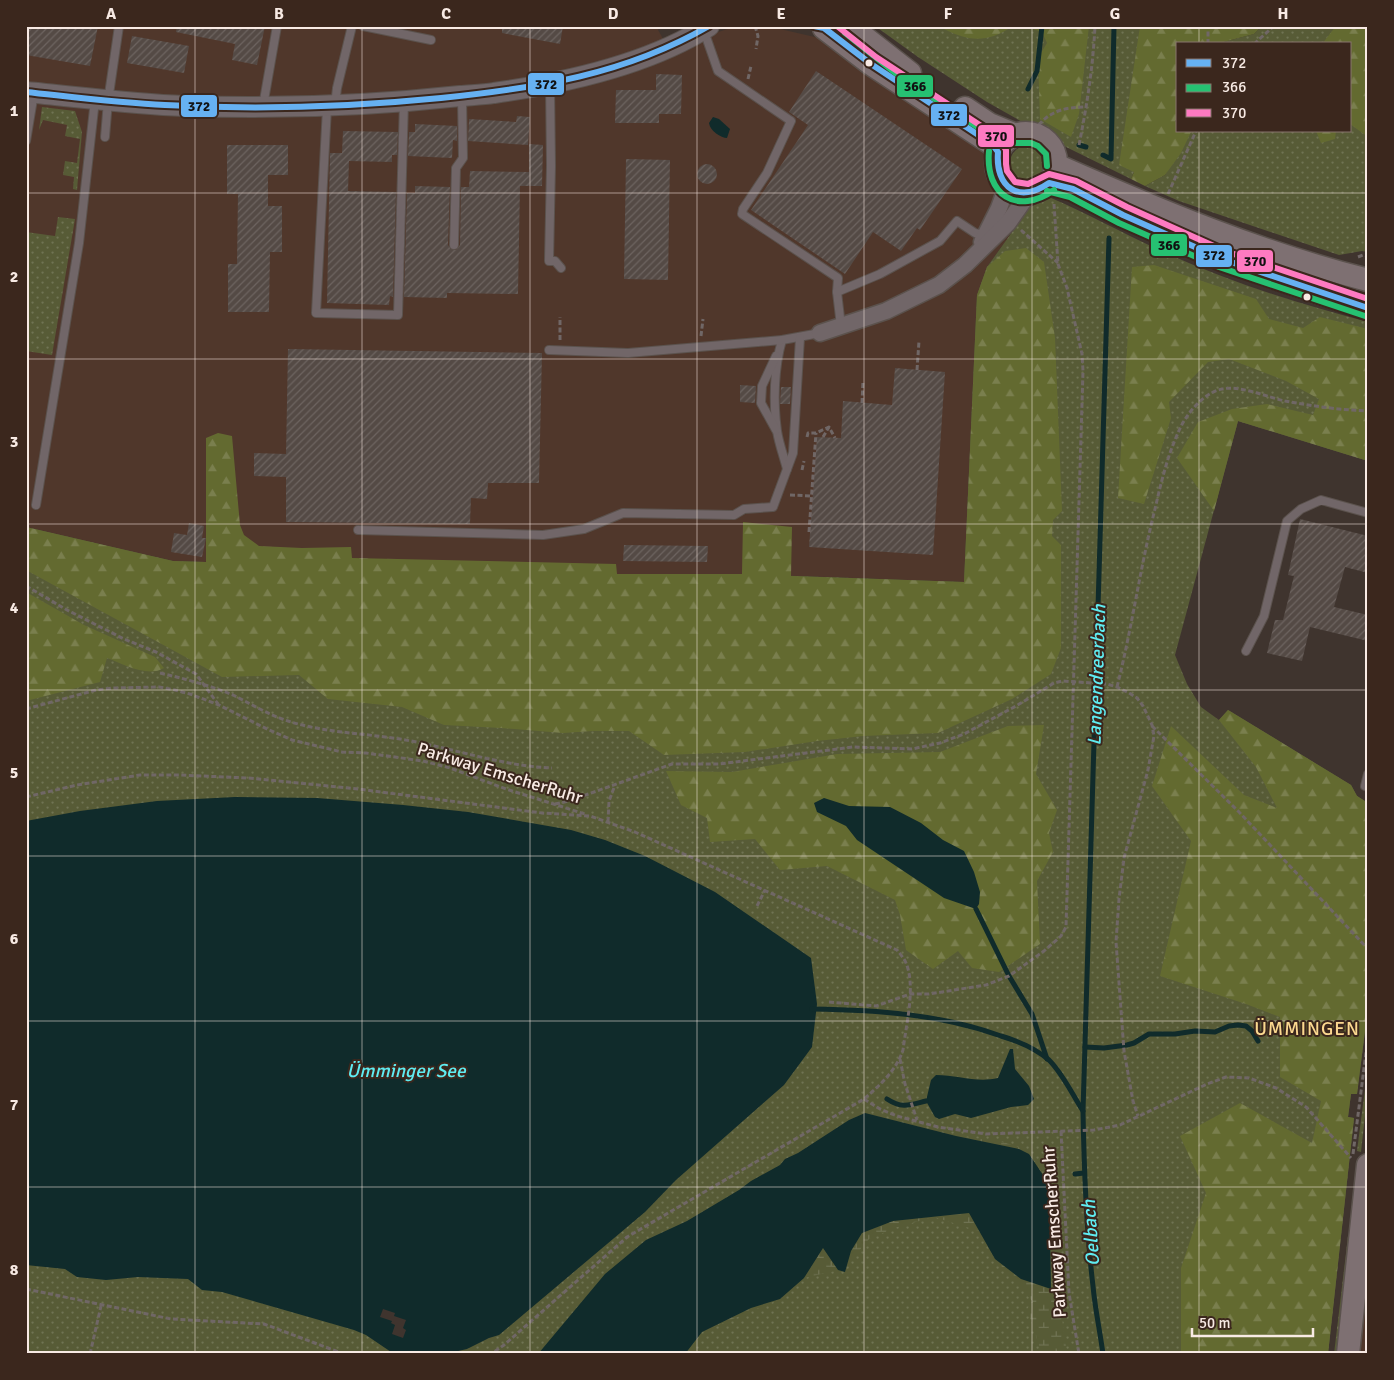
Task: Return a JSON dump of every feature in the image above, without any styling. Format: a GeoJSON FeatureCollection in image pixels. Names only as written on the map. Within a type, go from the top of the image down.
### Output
{"type":"FeatureCollection","features":[{"type":"Feature","properties":{"kind":"main road"},"geometry":{"type":"LineString","coordinates":[[850,26],[899,65],[989,124],[1024,134],[1048,142],[1054,151],[1053,174],[1036,192],[1015,191],[1007,186],[998,173],[996,159],[1002,146],[1009,139],[1024,134]]}},
{"type":"Feature","properties":{"kind":"main road"},"geometry":{"type":"LineString","coordinates":[[819,27],[992,144],[998,152]]}},
{"type":"Feature","properties":{"kind":"main road"},"geometry":{"type":"LineString","coordinates":[[1053,174],[1145,204],[1314,266],[1368,280]]}},
{"type":"Feature","properties":{"kind":"main road"},"geometry":{"type":"LineString","coordinates":[[1053,174],[1073,189],[1123,215],[1222,259],[1368,308]]}},
{"type":"Feature","properties":{"kind":"main road"},"geometry":{"type":"LineString","coordinates":[[1348,1354],[1360,1162]]}},
{"type":"Feature","properties":{"kind":"street"},"geometry":{"type":"LineString","coordinates":[[642,58],[682,26]]}},
{"type":"Feature","properties":{"kind":"street"},"geometry":{"type":"LineString","coordinates":[[30,93],[184,106],[331,106],[404,102],[493,93],[550,83],[621,66],[682,41],[705,27]]}},
{"type":"Feature","properties":{"kind":"street"},"geometry":{"type":"LineString","coordinates":[[820,333],[886,311],[924,294],[950,278],[977,253],[989,236],[1007,186]]}},
{"type":"Feature","properties":{"kind":"street"},"geometry":{"type":"LineString","coordinates":[[989,236],[1008,223],[1029,193]]}},
{"type":"Feature","properties":{"kind":"lane"},"geometry":{"type":"LineString","coordinates":[[36,505],[101,100],[119,26]]}},
{"type":"Feature","properties":{"kind":"lane"},"geometry":{"type":"LineString","coordinates":[[263,107],[277,26]]}},
{"type":"Feature","properties":{"kind":"lane"},"geometry":{"type":"LineString","coordinates":[[352,26],[331,106],[316,313],[398,315],[404,102]]}},
{"type":"Feature","properties":{"kind":"lane"},"geometry":{"type":"LineString","coordinates":[[363,26],[431,40]]}},
{"type":"Feature","properties":{"kind":"lane"},"geometry":{"type":"LineString","coordinates":[[705,27],[718,71],[790,121],[767,172],[743,209],[742,214],[838,278],[837,292],[841,326]]}},
{"type":"Feature","properties":{"kind":"lane"},"geometry":{"type":"LineString","coordinates":[[550,83],[551,166],[548,261],[555,261],[561,268]]}},
{"type":"Feature","properties":{"kind":"lane"},"geometry":{"type":"LineString","coordinates":[[26,141],[30,93]]}},
{"type":"Feature","properties":{"kind":"lane"},"geometry":{"type":"LineString","coordinates":[[454,245],[456,168],[463,158],[462,96]]}},
{"type":"Feature","properties":{"kind":"lane"},"geometry":{"type":"LineString","coordinates":[[101,100],[105,137]]}},
{"type":"Feature","properties":{"kind":"lane"},"geometry":{"type":"LineString","coordinates":[[837,292],[880,274],[940,241],[957,221],[975,233],[989,236]]}},
{"type":"Feature","properties":{"kind":"lane"},"geometry":{"type":"LineString","coordinates":[[549,350],[628,353],[782,340],[820,333]]}},
{"type":"Feature","properties":{"kind":"lane"},"geometry":{"type":"LineString","coordinates":[[358,530],[543,536],[584,529],[623,513],[734,515],[744,509],[773,507],[793,453],[800,338]]}},
{"type":"Feature","properties":{"kind":"lane"},"geometry":{"type":"LineString","coordinates":[[777,432],[761,403],[762,386],[782,340]]}},
{"type":"Feature","properties":{"kind":"lane"},"geometry":{"type":"LineString","coordinates":[[779,350],[776,395],[777,432],[787,469]]}},
{"type":"Feature","properties":{"kind":"lane"},"geometry":{"type":"LineString","coordinates":[[1246,651],[1264,616],[1287,521],[1301,509],[1321,500],[1368,514]]}},
{"type":"Feature","properties":{"kind":"lane"},"geometry":{"type":"LineString","coordinates":[[1368,774],[1365,786],[1368,788]]}},
{"type":"Feature","properties":{"kind":"path"},"geometry":{"type":"LineString","coordinates":[[755,26],[758,36],[756,49]]}},
{"type":"Feature","properties":{"kind":"path"},"geometry":{"type":"LineString","coordinates":[[1078,145],[1087,107],[1095,26]]}},
{"type":"Feature","properties":{"kind":"path"},"geometry":{"type":"LineString","coordinates":[[1208,26],[1208,42]]}},
{"type":"Feature","properties":{"kind":"path"},"geometry":{"type":"LineString","coordinates":[[1256,42],[1274,26]]}},
{"type":"Feature","properties":{"kind":"path"},"geometry":{"type":"LineString","coordinates":[[1024,134],[1051,114],[1067,107],[1087,107]]}},
{"type":"Feature","properties":{"kind":"path"},"geometry":{"type":"LineString","coordinates":[[1174,182],[1196,132]]}},
{"type":"Feature","properties":{"kind":"path"},"geometry":{"type":"LineString","coordinates":[[829,1002],[876,1006],[910,994],[929,994],[986,985],[1009,976],[1044,951],[1064,932],[1074,682],[1083,371],[1082,354],[1068,288],[1058,264],[1054,204]]}},
{"type":"Feature","properties":{"kind":"path"},"geometry":{"type":"LineString","coordinates":[[1017,226],[1058,264]]}},
{"type":"Feature","properties":{"kind":"path"},"geometry":{"type":"LineString","coordinates":[[560,317],[560,351]]}},
{"type":"Feature","properties":{"kind":"path"},"geometry":{"type":"LineString","coordinates":[[700,347],[703,319]]}},
{"type":"Feature","properties":{"kind":"path"},"geometry":{"type":"LineString","coordinates":[[917,370],[919,341]]}},
{"type":"Feature","properties":{"kind":"path"},"geometry":{"type":"LineString","coordinates":[[862,403],[863,381]]}},
{"type":"Feature","properties":{"kind":"path"},"geometry":{"type":"LineString","coordinates":[[1117,687],[1143,560],[1164,472],[1178,432],[1198,403],[1212,392],[1228,388],[1285,401],[1368,412]]}},
{"type":"Feature","properties":{"kind":"path"},"geometry":{"type":"LineString","coordinates":[[806,442],[808,433],[816,433],[829,427]]}},
{"type":"Feature","properties":{"kind":"path"},"geometry":{"type":"LineString","coordinates":[[823,437],[829,427]]}},
{"type":"Feature","properties":{"kind":"path"},"geometry":{"type":"LineString","coordinates":[[829,427],[836,438]]}},
{"type":"Feature","properties":{"kind":"path"},"geometry":{"type":"LineString","coordinates":[[809,532],[816,433]]}},
{"type":"Feature","properties":{"kind":"path"},"geometry":{"type":"LineString","coordinates":[[802,470],[804,461]]}},
{"type":"Feature","properties":{"kind":"path"},"geometry":{"type":"LineString","coordinates":[[778,494],[811,496]]}},
{"type":"Feature","properties":{"kind":"path"},"geometry":{"type":"LineString","coordinates":[[26,586],[67,610],[185,666],[196,674],[219,705]]}},
{"type":"Feature","properties":{"kind":"path"},"geometry":{"type":"LineString","coordinates":[[160,673],[204,684],[285,720],[311,728],[398,738],[487,760],[520,766],[552,768]]}},
{"type":"Feature","properties":{"kind":"path"},"geometry":{"type":"LineString","coordinates":[[551,813],[555,804],[569,801],[672,764],[719,764],[853,747],[912,748],[940,743],[986,722],[1054,683],[1062,681],[1107,684],[1117,687],[1137,698],[1152,725],[1154,736],[1148,770],[1124,858],[1116,942],[1122,1038],[1133,1101],[1138,1116]]}},
{"type":"Feature","properties":{"kind":"path","name":"Parkway EmscherRuhr"},"geometry":{"type":"LineString","coordinates":[[26,709],[96,690],[136,687],[158,687],[175,690],[219,705],[268,730],[301,743],[342,752],[376,754],[423,761],[450,768],[506,790],[590,816]]}},
{"type":"Feature","properties":{"kind":"path"},"geometry":{"type":"LineString","coordinates":[[1152,725],[1239,812],[1368,949]]}},
{"type":"Feature","properties":{"kind":"path"},"geometry":{"type":"LineString","coordinates":[[26,797],[103,780],[140,775],[179,775],[248,778],[590,816],[635,832],[897,950],[906,962],[910,994],[903,1050],[886,1080],[864,1099],[627,1237],[504,1345],[491,1354]]}},
{"type":"Feature","properties":{"kind":"path"},"geometry":{"type":"LineString","coordinates":[[608,822],[609,801],[615,785]]}},
{"type":"Feature","properties":{"kind":"path"},"geometry":{"type":"LineString","coordinates":[[757,906],[765,890]]}},
{"type":"Feature","properties":{"kind":"path"},"geometry":{"type":"LineString","coordinates":[[1360,1162],[1368,1037]]}},
{"type":"Feature","properties":{"kind":"path"},"geometry":{"type":"LineString","coordinates":[[900,1058],[905,1084],[917,1121]]}},
{"type":"Feature","properties":{"kind":"path"},"geometry":{"type":"LineString","coordinates":[[1061,1131],[1094,1130],[1120,1125],[1226,1077],[1249,1078],[1276,1088],[1306,1107],[1360,1162]]}},
{"type":"Feature","properties":{"kind":"path","name":"Parkway EmscherRuhr"},"geometry":{"type":"LineString","coordinates":[[864,1099],[880,1109],[938,1127],[986,1134],[1061,1131],[1069,1293],[1079,1354]]}},
{"type":"Feature","properties":{"kind":"path"},"geometry":{"type":"LineString","coordinates":[[26,1290],[171,1319],[264,1324],[344,1354]]}},
{"type":"Feature","properties":{"kind":"path"},"geometry":{"type":"LineString","coordinates":[[90,1354],[101,1306]]}},
{"type":"Feature","properties":{"kind":"shaded area"},"geometry":{"type":"Polygon","coordinates":[[[26,26],[660,26],[658,30],[669,52],[702,37],[731,28],[767,26],[819,38],[986,148],[990,170],[998,193],[1030,207],[987,267],[977,295],[964,582],[743,574],[616,574],[173,561],[26,527],[26,26]]]}},
{"type":"Feature","properties":{"kind":"shaded area"},"geometry":{"type":"Polygon","coordinates":[[[1368,1243],[1368,1354],[1357,1354],[1368,1243]]]}},
{"type":"Feature","properties":{"kind":"green space"},"geometry":{"type":"Polygon","coordinates":[[[875,26],[1140,26],[1134,172],[1131,179],[1062,145],[1046,128],[1024,123],[987,102],[918,57],[875,26]]]}},
{"type":"Feature","properties":{"kind":"green space"},"geometry":{"type":"Polygon","coordinates":[[[938,26],[1013,26],[993,36],[975,39],[958,35],[938,26]]]}},
{"type":"Feature","properties":{"kind":"green space"},"geometry":{"type":"Polygon","coordinates":[[[1024,26],[1089,26],[1079,114],[1071,137],[1040,119],[1038,58],[1047,43],[1042,32],[1024,26]]]}},
{"type":"Feature","properties":{"kind":"green space"},"geometry":{"type":"Polygon","coordinates":[[[1140,26],[1262,26],[1254,34],[1224,42],[1176,42],[1176,132],[1191,132],[1181,153],[1165,175],[1145,186],[1131,179],[1134,172],[1119,165],[1140,26]]]}},
{"type":"Feature","properties":{"kind":"green space"},"geometry":{"type":"Polygon","coordinates":[[[1262,26],[1368,26],[1368,252],[1362,251],[1339,255],[1179,201],[1145,186],[1165,175],[1189,132],[1352,132],[1352,42],[1224,42],[1254,34],[1262,26]]]}},
{"type":"Feature","properties":{"kind":"green space"},"geometry":{"type":"Polygon","coordinates":[[[1336,26],[1368,26],[1368,137],[1352,125],[1352,42],[1324,42],[1336,26]]]}},
{"type":"Feature","properties":{"kind":"green space"},"geometry":{"type":"Polygon","coordinates":[[[42,107],[75,111],[82,132],[77,190],[73,189],[74,177],[63,175],[65,161],[77,163],[80,139],[65,136],[67,125],[43,120],[39,130],[42,107]]]}},
{"type":"Feature","properties":{"kind":"green space"},"geometry":{"type":"Polygon","coordinates":[[[1316,132],[1336,132],[1335,139],[1321,143],[1316,132]]]}},
{"type":"Feature","properties":{"kind":"green space"},"geometry":{"type":"Polygon","coordinates":[[[1027,146],[1039,151],[1044,163],[1039,175],[1027,180],[1015,175],[1010,163],[1015,151],[1027,146]]]}},
{"type":"Feature","properties":{"kind":"green space"},"geometry":{"type":"Polygon","coordinates":[[[1051,198],[1181,260],[1286,299],[1368,322],[1368,461],[1238,421],[1175,655],[1187,684],[1201,707],[1219,720],[1228,710],[1351,785],[1357,796],[1368,803],[1368,1007],[1357,1094],[1351,1094],[1348,1117],[1354,1118],[1328,1354],[26,1354],[26,527],[173,561],[616,574],[743,574],[964,582],[977,295],[987,267],[1030,207],[1051,198]]]}},
{"type":"Feature","properties":{"kind":"green space"},"geometry":{"type":"Polygon","coordinates":[[[58,217],[75,219],[52,355],[26,351],[26,232],[55,236],[58,217]]]}},
{"type":"Feature","properties":{"kind":"green space"},"geometry":{"type":"Polygon","coordinates":[[[1026,248],[1044,262],[1055,338],[1062,511],[1053,520],[1052,536],[1061,545],[1061,648],[1051,674],[1012,699],[938,733],[863,736],[745,752],[664,755],[629,731],[563,733],[444,725],[402,707],[328,699],[299,675],[222,677],[26,570],[26,527],[173,561],[206,562],[206,438],[218,433],[232,436],[240,525],[244,535],[259,546],[302,548],[351,547],[352,558],[616,564],[617,574],[742,574],[743,522],[792,527],[791,576],[964,582],[977,295],[987,267],[1005,251],[1026,248]]]}},
{"type":"Feature","properties":{"kind":"green space"},"geometry":{"type":"Polygon","coordinates":[[[1154,265],[1256,299],[1269,319],[1303,328],[1320,317],[1368,329],[1368,461],[1238,421],[1214,511],[1177,458],[1198,422],[1232,409],[1267,404],[1313,415],[1319,399],[1286,381],[1229,359],[1208,362],[1169,402],[1171,418],[1144,504],[1118,498],[1132,267],[1154,265]]]}},
{"type":"Feature","properties":{"kind":"green space"},"geometry":{"type":"Polygon","coordinates":[[[26,592],[84,625],[155,657],[164,668],[151,672],[143,671],[107,658],[100,682],[26,701],[26,592]]]}},
{"type":"Feature","properties":{"kind":"green space"},"geometry":{"type":"Polygon","coordinates":[[[1228,710],[1351,785],[1357,796],[1368,803],[1368,1007],[1357,1094],[1351,1094],[1348,1117],[1354,1118],[1328,1354],[1181,1354],[1181,1268],[1206,1193],[1180,1136],[1240,1103],[1312,1143],[1321,1101],[1280,1077],[1280,1017],[1160,976],[1191,841],[1152,786],[1171,726],[1244,795],[1277,808],[1256,767],[1219,720],[1228,710]]]}},
{"type":"Feature","properties":{"kind":"green space"},"geometry":{"type":"Polygon","coordinates":[[[1044,725],[1036,774],[1057,810],[1049,833],[1053,852],[1037,881],[1040,944],[999,972],[972,968],[958,951],[933,969],[906,950],[900,915],[895,900],[827,866],[780,870],[755,839],[710,842],[707,818],[681,805],[666,771],[732,772],[837,754],[940,752],[1008,726],[1044,725]]]}},
{"type":"Feature","properties":{"kind":"green space"},"geometry":{"type":"Polygon","coordinates":[[[1368,1066],[1368,1089],[1361,1152],[1357,1151],[1368,1066]]]}},
{"type":"Feature","properties":{"kind":"green space"},"geometry":{"type":"Polygon","coordinates":[[[956,1136],[994,1140],[1013,1145],[1029,1154],[1049,1178],[1051,1289],[1058,1290],[1067,1354],[1042,1354],[1027,1309],[1033,1302],[995,1259],[979,1231],[934,1217],[897,1227],[869,1239],[847,1265],[838,1270],[804,1278],[780,1299],[702,1332],[956,1136]]]}},
{"type":"Feature","properties":{"kind":"green space"},"geometry":{"type":"Polygon","coordinates":[[[1348,1236],[1351,1237],[1338,1354],[1334,1354],[1348,1236]]]}},
{"type":"Feature","properties":{"kind":"water"},"geometry":{"type":"Polygon","coordinates":[[[713,117],[719,119],[730,129],[727,138],[711,129],[709,123],[713,117]]]}},
{"type":"Feature","properties":{"kind":"water","name":"Ümminger See"},"geometry":{"type":"Polygon","coordinates":[[[235,797],[317,798],[468,812],[571,830],[605,840],[645,856],[715,892],[811,958],[817,1004],[812,1047],[784,1085],[676,1180],[645,1212],[499,1335],[467,1349],[445,1354],[394,1354],[366,1335],[354,1330],[222,1292],[202,1290],[188,1279],[138,1277],[106,1280],[77,1277],[65,1269],[26,1265],[26,821],[80,811],[157,801],[235,797]]]}},
{"type":"Feature","properties":{"kind":"water"},"geometry":{"type":"Polygon","coordinates":[[[824,798],[849,806],[890,807],[921,823],[943,840],[964,851],[974,872],[980,892],[979,904],[976,909],[944,898],[857,840],[846,826],[817,812],[814,803],[824,798]]]}},
{"type":"Feature","properties":{"kind":"water"},"geometry":{"type":"Polygon","coordinates":[[[1010,1049],[1013,1049],[1015,1069],[1029,1086],[1034,1099],[1028,1105],[1011,1107],[971,1118],[955,1114],[939,1119],[935,1117],[926,1101],[931,1080],[936,1075],[982,1080],[998,1078],[1010,1049]]]}},
{"type":"Feature","properties":{"kind":"water"},"geometry":{"type":"Polygon","coordinates":[[[865,1113],[956,1136],[1019,1149],[1029,1154],[1043,1175],[1049,1178],[1051,1289],[1021,1279],[995,1259],[969,1213],[893,1221],[862,1233],[851,1251],[845,1272],[838,1270],[823,1248],[804,1278],[780,1299],[751,1308],[702,1332],[685,1354],[538,1354],[605,1274],[646,1240],[687,1221],[780,1165],[785,1159],[798,1153],[849,1120],[865,1113]]]}},
{"type":"Feature","properties":{"kind":"pier"},"geometry":{"type":"Polygon","coordinates":[[[383,1309],[395,1313],[394,1316],[406,1320],[403,1328],[406,1330],[403,1338],[392,1334],[395,1325],[391,1323],[392,1321],[380,1317],[383,1309]]]}},
{"type":"Feature","properties":{"kind":"building"},"geometry":{"type":"Polygon","coordinates":[[[26,26],[98,26],[90,66],[26,55],[26,26]]]}},
{"type":"Feature","properties":{"kind":"building"},"geometry":{"type":"Polygon","coordinates":[[[177,26],[265,26],[257,65],[232,60],[235,44],[176,32],[177,26]]]}},
{"type":"Feature","properties":{"kind":"building"},"geometry":{"type":"Polygon","coordinates":[[[502,26],[563,26],[560,44],[502,33],[502,26]]]}},
{"type":"Feature","properties":{"kind":"building"},"geometry":{"type":"Polygon","coordinates":[[[132,36],[189,46],[184,73],[127,63],[132,36]]]}},
{"type":"Feature","properties":{"kind":"building"},"geometry":{"type":"Polygon","coordinates":[[[816,71],[962,169],[920,230],[917,228],[901,251],[873,232],[845,274],[751,210],[808,125],[789,112],[816,71]]]}},
{"type":"Feature","properties":{"kind":"building"},"geometry":{"type":"Polygon","coordinates":[[[656,74],[682,75],[681,114],[659,114],[659,123],[615,123],[616,90],[656,90],[656,74]]]}},
{"type":"Feature","properties":{"kind":"building"},"geometry":{"type":"Polygon","coordinates":[[[517,116],[530,117],[528,145],[468,141],[469,119],[516,122],[517,116]]]}},
{"type":"Feature","properties":{"kind":"building"},"geometry":{"type":"Polygon","coordinates":[[[415,124],[457,126],[457,141],[453,140],[452,158],[408,156],[409,132],[415,132],[415,124]]]}},
{"type":"Feature","properties":{"kind":"building"},"geometry":{"type":"Polygon","coordinates":[[[343,131],[398,132],[397,155],[392,155],[392,162],[349,161],[348,191],[396,192],[393,297],[390,296],[389,305],[327,303],[330,153],[342,153],[343,131]]]}},
{"type":"Feature","properties":{"kind":"building"},"geometry":{"type":"Polygon","coordinates":[[[529,144],[543,145],[542,186],[520,186],[518,294],[447,293],[447,298],[404,297],[407,193],[415,193],[415,186],[450,187],[448,245],[451,249],[456,250],[460,245],[461,187],[469,187],[470,171],[529,172],[529,144]]]}},
{"type":"Feature","properties":{"kind":"building"},"geometry":{"type":"Polygon","coordinates":[[[227,145],[288,145],[288,175],[268,175],[268,206],[282,206],[282,252],[270,252],[269,312],[228,312],[228,264],[237,264],[238,194],[227,194],[227,145]]]}},
{"type":"Feature","properties":{"kind":"building"},"geometry":{"type":"Polygon","coordinates":[[[626,159],[670,160],[668,280],[624,279],[626,159]]]}},
{"type":"Feature","properties":{"kind":"building"},"geometry":{"type":"Polygon","coordinates":[[[707,164],[714,167],[717,174],[714,181],[707,184],[700,181],[697,174],[700,167],[707,164]]]}},
{"type":"Feature","properties":{"kind":"building"},"geometry":{"type":"Polygon","coordinates":[[[288,349],[542,353],[539,483],[488,483],[487,499],[471,498],[470,524],[286,522],[286,477],[254,476],[254,453],[286,454],[288,349]]]}},
{"type":"Feature","properties":{"kind":"building"},"geometry":{"type":"Polygon","coordinates":[[[895,368],[945,372],[933,555],[809,547],[817,437],[841,438],[843,401],[892,405],[895,368]]]}},
{"type":"Feature","properties":{"kind":"building"},"geometry":{"type":"Polygon","coordinates":[[[740,385],[756,386],[755,403],[740,402],[740,385]]]}},
{"type":"Feature","properties":{"kind":"building"},"geometry":{"type":"Polygon","coordinates":[[[781,387],[791,387],[790,404],[780,404],[781,387]]]}},
{"type":"Feature","properties":{"kind":"building"},"geometry":{"type":"Polygon","coordinates":[[[1300,519],[1368,536],[1368,573],[1345,567],[1334,607],[1368,615],[1368,641],[1310,627],[1302,661],[1267,653],[1275,620],[1283,620],[1294,576],[1288,575],[1300,519]]]}},
{"type":"Feature","properties":{"kind":"building"},"geometry":{"type":"Polygon","coordinates":[[[189,523],[204,526],[202,538],[206,538],[202,557],[171,552],[174,533],[187,535],[189,523]]]}},
{"type":"Feature","properties":{"kind":"building"},"geometry":{"type":"Polygon","coordinates":[[[624,545],[708,546],[707,562],[623,561],[624,545]]]}},
{"type":"Feature","properties":{"kind":"waterway"},"geometry":{"type":"LineString","coordinates":[[1028,89],[1037,71],[1042,26]]}},
{"type":"Feature","properties":{"kind":"waterway","name":"Langendreerbach"},"geometry":{"type":"LineString","coordinates":[[1103,155],[1111,159],[1114,26]]}},
{"type":"Feature","properties":{"kind":"waterway"},"geometry":{"type":"LineString","coordinates":[[1079,145],[1086,147]]}},
{"type":"Feature","properties":{"kind":"waterway","name":"Langendreerbach"},"geometry":{"type":"LineString","coordinates":[[1103,1354],[1094,1295],[1089,1242],[1083,1111],[1109,238]]}},
{"type":"Feature","properties":{"kind":"waterway"},"geometry":{"type":"LineString","coordinates":[[976,909],[1009,976],[1032,1014],[1047,1059]]}},
{"type":"Feature","properties":{"kind":"waterway"},"geometry":{"type":"LineString","coordinates":[[812,1009],[884,1012],[931,1018],[1014,1040],[1032,1048],[1049,1060],[1063,1078],[1083,1111]]}},
{"type":"Feature","properties":{"kind":"waterway"},"geometry":{"type":"LineString","coordinates":[[1085,1047],[1104,1048],[1127,1045],[1149,1034],[1175,1034],[1195,1031],[1215,1032],[1229,1026],[1238,1025],[1246,1026],[1252,1031],[1258,1041]]}},
{"type":"Feature","properties":{"kind":"waterway"},"geometry":{"type":"LineString","coordinates":[[887,1099],[902,1105],[926,1101]]}},
{"type":"Feature","properties":{"kind":"waterway"},"geometry":{"type":"LineString","coordinates":[[1075,1174],[1084,1173]]}},
{"type":"Feature","properties":{"kind":"transit line","name":"372"},"geometry":{"type":"LineString","coordinates":[[26,92],[130,103],[200,107],[372,104],[441,98],[546,84],[579,77],[645,57],[709,26]]}},
{"type":"Feature","properties":{"kind":"transit line","name":"372"},"geometry":{"type":"LineString","coordinates":[[814,26],[824,28],[871,64],[992,144],[998,152],[1000,175],[1011,189],[1019,192],[1028,192],[1049,183],[1073,189],[1123,215],[1222,259],[1368,308]]}},
{"type":"Feature","properties":{"kind":"transit line","name":"370"},"geometry":{"type":"LineString","coordinates":[[837,26],[876,57],[998,137],[1006,150],[1007,171],[1015,182],[1028,184],[1049,174],[1076,181],[1127,207],[1225,251],[1368,299]]}},
{"type":"Feature","properties":{"kind":"transit line","name":"366"},"geometry":{"type":"LineString","coordinates":[[845,33],[894,72],[985,132],[1013,143],[1031,143],[1038,146],[1046,154],[1047,166]]}},
{"type":"Feature","properties":{"kind":"transit line","name":"366"},"geometry":{"type":"LineString","coordinates":[[989,151],[989,166],[992,179],[998,190],[1006,197],[1016,201],[1028,201],[1040,198],[1054,190]]}},
{"type":"Feature","properties":{"kind":"transit line","name":"366"},"geometry":{"type":"LineString","coordinates":[[1047,191],[1070,197],[1119,223],[1219,267],[1365,316]]}},
{"type":"Feature","properties":{"kind":"district","name":"ÜMMINGEN"},"geometry":{"type":"Point","coordinates":[1307,1028]}},
{"type":"Feature","properties":{"kind":"water label","name":"Oelbach"},"geometry":{"type":"Point","coordinates":[1090,1233]}}]}
